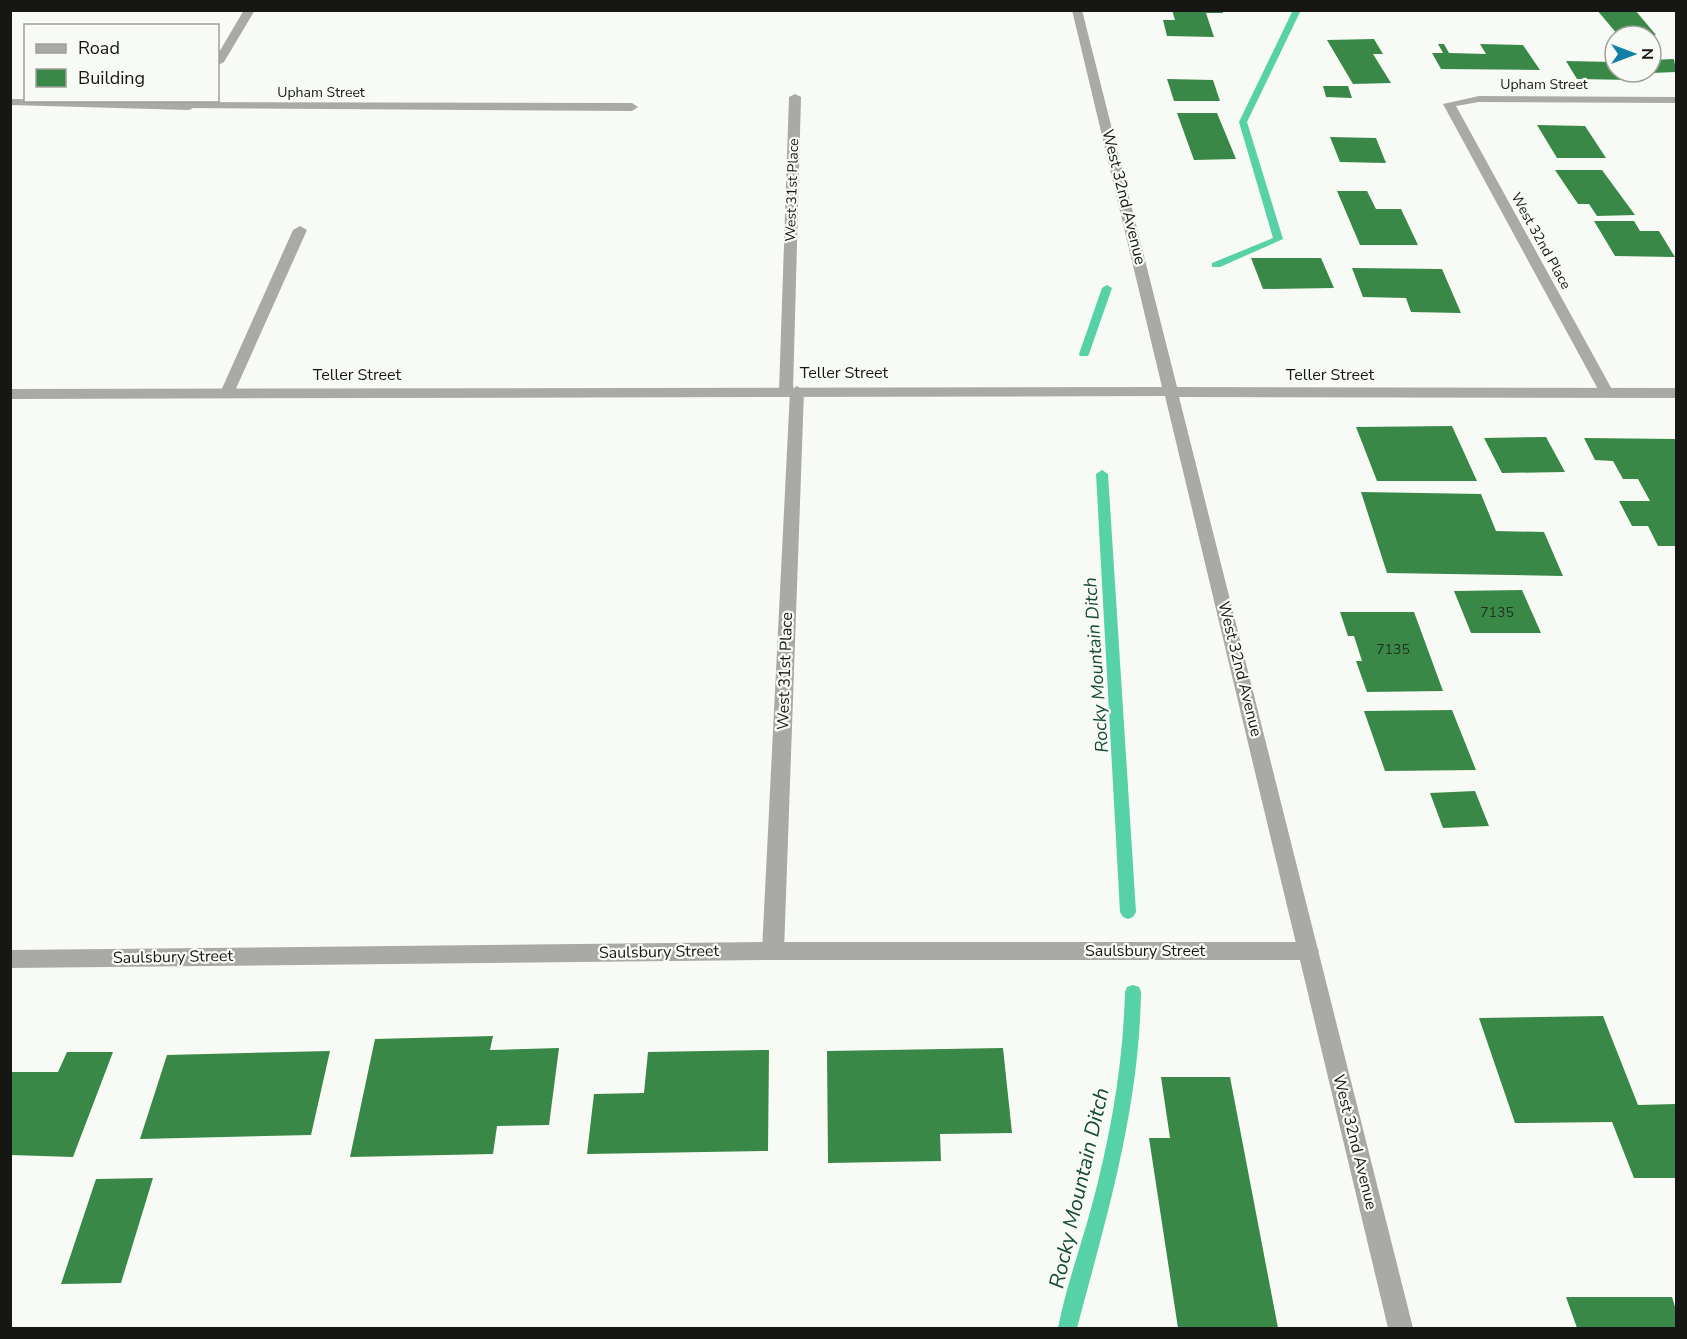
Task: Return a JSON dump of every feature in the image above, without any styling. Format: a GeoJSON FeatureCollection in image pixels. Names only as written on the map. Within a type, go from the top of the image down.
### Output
{"type":"FeatureCollection","features":[{"type":"Feature","properties":{"kind":"street"},"geometry":{"type":"LineString","coordinates":[[219,60],[250,10]]}},
{"type":"Feature","properties":{"kind":"street","name":"West 32nd Avenue"},"geometry":{"type":"LineString","coordinates":[[1077,10],[1401,1329]]}},
{"type":"Feature","properties":{"kind":"street","name":"West 31st Place"},"geometry":{"type":"LineString","coordinates":[[773,951],[791,391],[795,97]]}},
{"type":"Feature","properties":{"kind":"street","name":"Upham Street"},"geometry":{"type":"LineString","coordinates":[[1449,104],[1479,99],[1677,100]]}},
{"type":"Feature","properties":{"kind":"street","name":"Upham Street"},"geometry":{"type":"LineString","coordinates":[[10,102],[632,107]]}},
{"type":"Feature","properties":{"kind":"street","name":"West 32nd Place"},"geometry":{"type":"LineString","coordinates":[[1449,104],[1607,393]]}},
{"type":"Feature","properties":{"kind":"street"},"geometry":{"type":"LineString","coordinates":[[227,393],[300,230]]}},
{"type":"Feature","properties":{"kind":"street","name":"Teller Street"},"geometry":{"type":"LineString","coordinates":[[10,394],[791,391],[1677,393]]}},
{"type":"Feature","properties":{"kind":"street","name":"Saulsbury Street"},"geometry":{"type":"LineString","coordinates":[[10,959],[773,951],[1308,951]]}},
{"type":"Feature","properties":{"kind":"building"},"geometry":{"type":"Polygon","coordinates":[[[1172,10],[1222,10],[1223,13],[1206,13],[1214,37],[1167,36],[1163,20],[1175,20],[1172,10]]]}},
{"type":"Feature","properties":{"kind":"building"},"geometry":{"type":"Polygon","coordinates":[[[1597,10],[1635,10],[1647,24],[1609,24],[1597,10]]]}},
{"type":"Feature","properties":{"kind":"building"},"geometry":{"type":"Polygon","coordinates":[[[1374,39],[1383,54],[1373,54],[1391,83],[1353,84],[1327,40],[1374,39]]]}},
{"type":"Feature","properties":{"kind":"building"},"geometry":{"type":"Polygon","coordinates":[[[1438,44],[1444,44],[1449,53],[1486,54],[1480,44],[1523,45],[1540,70],[1441,69],[1432,53],[1443,53],[1438,44]]]}},
{"type":"Feature","properties":{"kind":"building"},"geometry":{"type":"Polygon","coordinates":[[[1663,59],[1674,59],[1676,72],[1663,73],[1663,59]]]}},
{"type":"Feature","properties":{"kind":"building"},"geometry":{"type":"Polygon","coordinates":[[[1566,61],[1603,62],[1603,79],[1577,79],[1566,61]]]}},
{"type":"Feature","properties":{"kind":"building"},"geometry":{"type":"Polygon","coordinates":[[[1167,79],[1213,80],[1220,101],[1174,101],[1167,79]]]}},
{"type":"Feature","properties":{"kind":"building"},"geometry":{"type":"Polygon","coordinates":[[[1323,86],[1348,86],[1352,98],[1326,97],[1323,86]]]}},
{"type":"Feature","properties":{"kind":"building"},"geometry":{"type":"Polygon","coordinates":[[[1177,113],[1217,113],[1236,159],[1194,160],[1177,113]]]}},
{"type":"Feature","properties":{"kind":"building"},"geometry":{"type":"Polygon","coordinates":[[[1537,125],[1585,126],[1606,158],[1557,158],[1537,125]]]}},
{"type":"Feature","properties":{"kind":"building"},"geometry":{"type":"Polygon","coordinates":[[[1330,137],[1376,138],[1386,163],[1340,162],[1330,137]]]}},
{"type":"Feature","properties":{"kind":"building"},"geometry":{"type":"Polygon","coordinates":[[[1555,170],[1602,170],[1635,215],[1597,216],[1589,204],[1578,204],[1555,170]]]}},
{"type":"Feature","properties":{"kind":"building"},"geometry":{"type":"Polygon","coordinates":[[[1337,191],[1367,191],[1376,209],[1401,209],[1418,245],[1360,245],[1337,191]]]}},
{"type":"Feature","properties":{"kind":"building"},"geometry":{"type":"Polygon","coordinates":[[[1594,221],[1634,221],[1640,231],[1659,231],[1675,257],[1615,256],[1594,221]]]}},
{"type":"Feature","properties":{"kind":"building"},"geometry":{"type":"Polygon","coordinates":[[[1251,258],[1321,258],[1334,288],[1263,289],[1251,258]]]}},
{"type":"Feature","properties":{"kind":"building"},"geometry":{"type":"Polygon","coordinates":[[[1352,268],[1442,269],[1461,313],[1411,312],[1406,298],[1363,297],[1352,268]]]}},
{"type":"Feature","properties":{"kind":"building"},"geometry":{"type":"Polygon","coordinates":[[[1452,426],[1477,481],[1377,481],[1356,427],[1452,426]]]}},
{"type":"Feature","properties":{"kind":"building"},"geometry":{"type":"Polygon","coordinates":[[[1546,437],[1565,472],[1502,473],[1484,438],[1546,437]]]}},
{"type":"Feature","properties":{"kind":"building"},"geometry":{"type":"Polygon","coordinates":[[[1584,438],[1676,439],[1676,546],[1658,546],[1648,526],[1632,526],[1619,501],[1650,501],[1638,479],[1623,479],[1613,461],[1595,460],[1584,438]]]}},
{"type":"Feature","properties":{"kind":"building"},"geometry":{"type":"Polygon","coordinates":[[[1361,492],[1481,494],[1496,531],[1544,532],[1563,576],[1387,573],[1361,492]]]}},
{"type":"Feature","properties":{"kind":"building"},"geometry":{"type":"Polygon","coordinates":[[[1522,590],[1541,633],[1471,633],[1454,591],[1522,590]]]}},
{"type":"Feature","properties":{"kind":"building"},"geometry":{"type":"Polygon","coordinates":[[[1340,612],[1414,612],[1443,691],[1367,692],[1356,661],[1362,661],[1354,636],[1348,636],[1340,612]]]}},
{"type":"Feature","properties":{"kind":"building"},"geometry":{"type":"Polygon","coordinates":[[[1452,710],[1476,770],[1385,771],[1364,711],[1452,710]]]}},
{"type":"Feature","properties":{"kind":"building"},"geometry":{"type":"Polygon","coordinates":[[[1475,791],[1489,826],[1443,828],[1430,793],[1475,791]]]}},
{"type":"Feature","properties":{"kind":"building"},"geometry":{"type":"Polygon","coordinates":[[[1603,1016],[1638,1105],[1676,1104],[1676,1178],[1634,1178],[1612,1122],[1515,1123],[1479,1018],[1603,1016]]]}},
{"type":"Feature","properties":{"kind":"building"},"geometry":{"type":"Polygon","coordinates":[[[493,1036],[490,1050],[559,1048],[549,1125],[497,1126],[493,1154],[350,1157],[375,1039],[493,1036]]]}},
{"type":"Feature","properties":{"kind":"building"},"geometry":{"type":"Polygon","coordinates":[[[1003,1048],[1012,1133],[940,1134],[941,1161],[828,1163],[827,1051],[1003,1048]]]}},
{"type":"Feature","properties":{"kind":"building"},"geometry":{"type":"Polygon","coordinates":[[[769,1050],[768,1151],[587,1154],[594,1094],[644,1093],[648,1052],[769,1050]]]}},
{"type":"Feature","properties":{"kind":"building"},"geometry":{"type":"Polygon","coordinates":[[[330,1051],[311,1135],[140,1139],[167,1055],[330,1051]]]}},
{"type":"Feature","properties":{"kind":"building"},"geometry":{"type":"Polygon","coordinates":[[[67,1052],[113,1052],[73,1157],[10,1155],[10,1072],[58,1072],[67,1052]]]}},
{"type":"Feature","properties":{"kind":"building"},"geometry":{"type":"Polygon","coordinates":[[[1161,1077],[1230,1077],[1278,1328],[1178,1328],[1149,1138],[1170,1138],[1161,1077]]]}},
{"type":"Feature","properties":{"kind":"building"},"geometry":{"type":"Polygon","coordinates":[[[153,1178],[121,1283],[61,1284],[96,1179],[153,1178]]]}},
{"type":"Feature","properties":{"kind":"building"},"geometry":{"type":"Polygon","coordinates":[[[1566,1297],[1672,1297],[1676,1310],[1676,1328],[1577,1328],[1566,1297]]]}},
{"type":"Feature","properties":{"kind":"waterway","name":"Rocky Mountain Ditch"},"geometry":{"type":"LineString","coordinates":[[1216,265],[1278,239],[1243,122],[1297,10]]}},
{"type":"Feature","properties":{"kind":"waterway","name":"Rocky Mountain Ditch"},"geometry":{"type":"LineString","coordinates":[[1084,354],[1107,288]]}},
{"type":"Feature","properties":{"kind":"waterway","name":"Rocky Mountain Ditch"},"geometry":{"type":"LineString","coordinates":[[1102,474],[1128,912]]}},
{"type":"Feature","properties":{"kind":"waterway","name":"Rocky Mountain Ditch"},"geometry":{"type":"LineString","coordinates":[[1067,1328],[1112,1162],[1121,1119],[1128,1077],[1133,992]]}}]}
